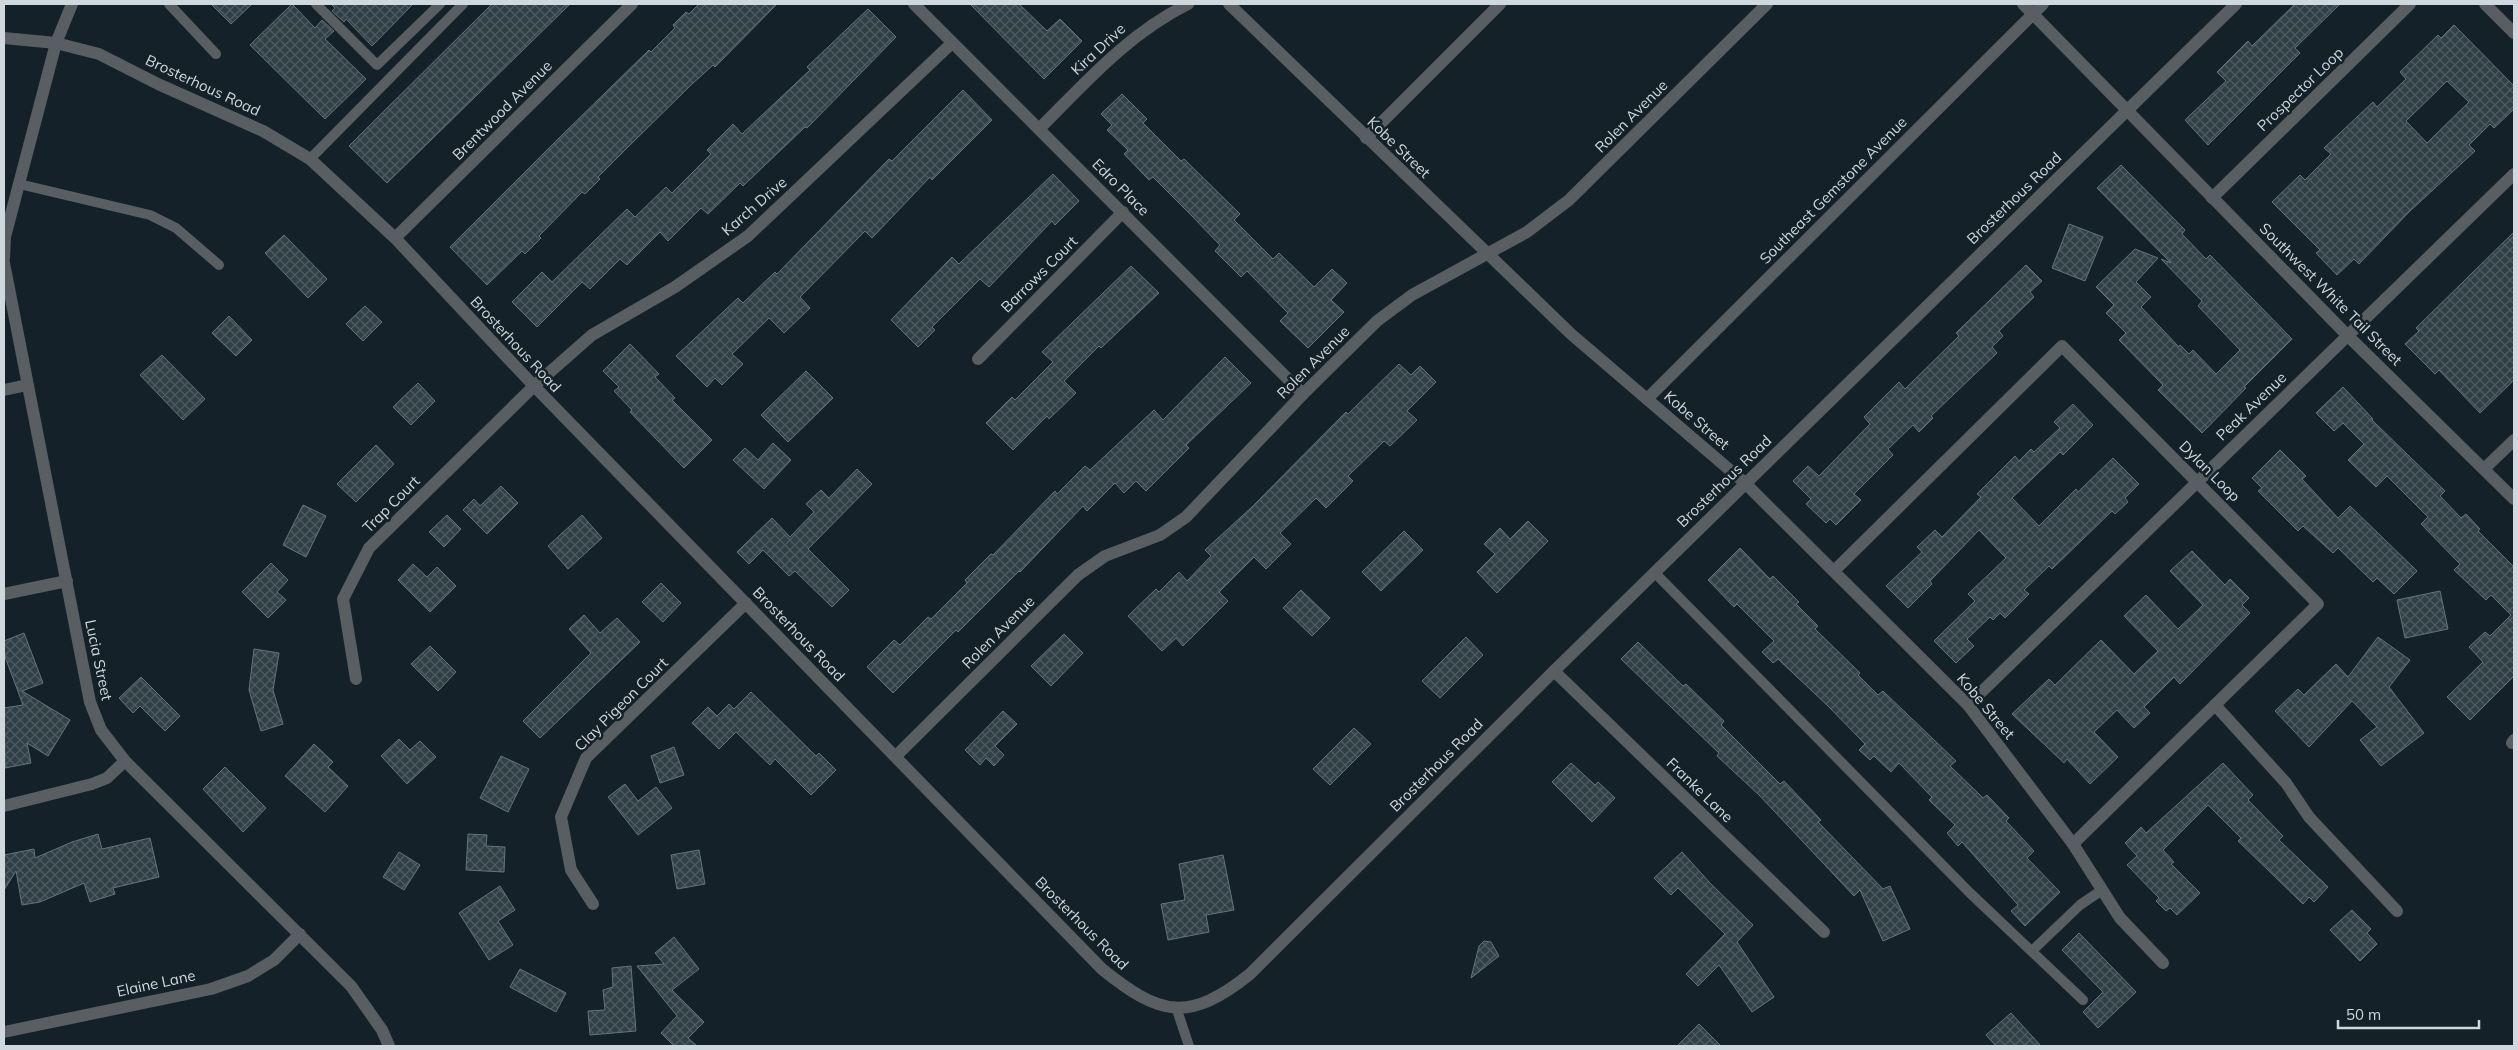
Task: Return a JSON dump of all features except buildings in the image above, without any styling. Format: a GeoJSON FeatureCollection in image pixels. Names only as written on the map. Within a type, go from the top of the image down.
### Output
{"type":"FeatureCollection","features":[{"type":"Feature","properties":{"kind":"street"},"geometry":{"type":"LineString","coordinates":[[4,258],[5,237],[18,184],[56,43],[72,4]]}},
{"type":"Feature","properties":{"kind":"street","name":"Brentwood Avenue"},"geometry":{"type":"LineString","coordinates":[[395,238],[632,4]]}},
{"type":"Feature","properties":{"kind":"street","name":"Edro Place"},"geometry":{"type":"LineString","coordinates":[[914,4],[1303,394]]}},
{"type":"Feature","properties":{"kind":"street","name":"Kira Drive"},"geometry":{"type":"LineString","coordinates":[[1039,129],[1116,52],[1142,30],[1188,4]]}},
{"type":"Feature","properties":{"kind":"street","name":"Kobe Street"},"geometry":{"type":"LineString","coordinates":[[1229,4],[1571,334],[1745,483],[1968,705],[2073,844],[2120,918],[2163,963]]}},
{"type":"Feature","properties":{"kind":"street"},"geometry":{"type":"LineString","coordinates":[[1366,138],[1500,4]]}},
{"type":"Feature","properties":{"kind":"street","name":"Rolen Avenue"},"geometry":{"type":"LineString","coordinates":[[896,756],[1078,575],[1104,556],[1160,535],[1186,517],[1303,394],[1377,321],[1412,295],[1527,232],[1569,200],[1767,4]]}},
{"type":"Feature","properties":{"kind":"street","name":"Southwest White Tail Street"},"geometry":{"type":"LineString","coordinates":[[2023,4],[2347,335],[2485,468],[2514,499]]}},
{"type":"Feature","properties":{"kind":"street","name":"Southeast Gemstone Avenue"},"geometry":{"type":"LineString","coordinates":[[1647,399],[2043,4]]}},
{"type":"Feature","properties":{"kind":"street","name":"Brosterhous Road"},"geometry":{"type":"LineString","coordinates":[[4,38],[56,43],[99,54],[158,84],[263,131],[310,159],[395,238],[534,386],[1102,968],[1126,988],[1151,1003],[1177,1010],[1204,1004],[1228,992],[1250,974],[1654,572],[2236,4]]}},
{"type":"Feature","properties":{"kind":"street","name":"Prospector Loop"},"geometry":{"type":"LineString","coordinates":[[2212,198],[2410,4]]}},
{"type":"Feature","properties":{"kind":"street"},"geometry":{"type":"LineString","coordinates":[[2485,4],[2514,32]]}},
{"type":"Feature","properties":{"kind":"street","name":"Karch Drive"},"geometry":{"type":"LineString","coordinates":[[534,386],[592,335],[675,287],[748,236],[952,44]]}},
{"type":"Feature","properties":{"kind":"street","name":"Peak Avenue"},"geometry":{"type":"LineString","coordinates":[[1968,705],[2514,174]]}},
{"type":"Feature","properties":{"kind":"street","name":"Barrows Court"},"geometry":{"type":"LineString","coordinates":[[978,359],[1123,212]]}},
{"type":"Feature","properties":{"kind":"street","name":"Lucia Street"},"geometry":{"type":"LineString","coordinates":[[4,263],[90,702],[101,730],[126,760],[351,986],[382,1030],[389,1046]]}},
{"type":"Feature","properties":{"kind":"street","name":"Dylan Loop"},"geometry":{"type":"LineString","coordinates":[[1834,571],[2062,346],[2318,604],[2073,844]]}},
{"type":"Feature","properties":{"kind":"street"},"geometry":{"type":"LineString","coordinates":[[4,390],[27,385]]}},
{"type":"Feature","properties":{"kind":"street","name":"Trap Court"},"geometry":{"type":"LineString","coordinates":[[356,679],[343,599],[370,548],[534,386]]}},
{"type":"Feature","properties":{"kind":"street"},"geometry":{"type":"LineString","coordinates":[[2485,468],[2514,440]]}},
{"type":"Feature","properties":{"kind":"street"},"geometry":{"type":"LineString","coordinates":[[4,594],[67,581]]}},
{"type":"Feature","properties":{"kind":"street","name":"Clay Pigeon Court"},"geometry":{"type":"LineString","coordinates":[[593,904],[571,870],[562,817],[586,758],[746,603]]}},
{"type":"Feature","properties":{"kind":"street","name":"Franke Lane"},"geometry":{"type":"LineString","coordinates":[[1554,671],[1824,932]]}},
{"type":"Feature","properties":{"kind":"street"},"geometry":{"type":"LineString","coordinates":[[2215,705],[2286,783],[2309,817],[2397,911]]}},
{"type":"Feature","properties":{"kind":"street"},"geometry":{"type":"LineString","coordinates":[[4,806],[92,784],[107,778],[126,760]]}},
{"type":"Feature","properties":{"kind":"street","name":"Elaine Lane"},"geometry":{"type":"LineString","coordinates":[[4,1032],[211,989],[248,976],[274,960],[300,934]]}},
{"type":"Feature","properties":{"kind":"lane"},"geometry":{"type":"LineString","coordinates":[[169,4],[216,54]]}},
{"type":"Feature","properties":{"kind":"lane"},"geometry":{"type":"LineString","coordinates":[[316,4],[377,65],[440,4]]}},
{"type":"Feature","properties":{"kind":"lane"},"geometry":{"type":"LineString","coordinates":[[310,159],[463,4]]}},
{"type":"Feature","properties":{"kind":"lane"},"geometry":{"type":"LineString","coordinates":[[18,184],[150,215],[176,228],[219,265]]}},
{"type":"Feature","properties":{"kind":"lane"},"geometry":{"type":"LineString","coordinates":[[1654,572],[1970,893],[2033,950],[2083,1000]]}},
{"type":"Feature","properties":{"kind":"lane"},"geometry":{"type":"LineString","coordinates":[[2033,950],[2080,905],[2102,890]]}},
{"type":"Feature","properties":{"kind":"lane"},"geometry":{"type":"LineString","coordinates":[[1177,1010],[1189,1046]]}}]}
